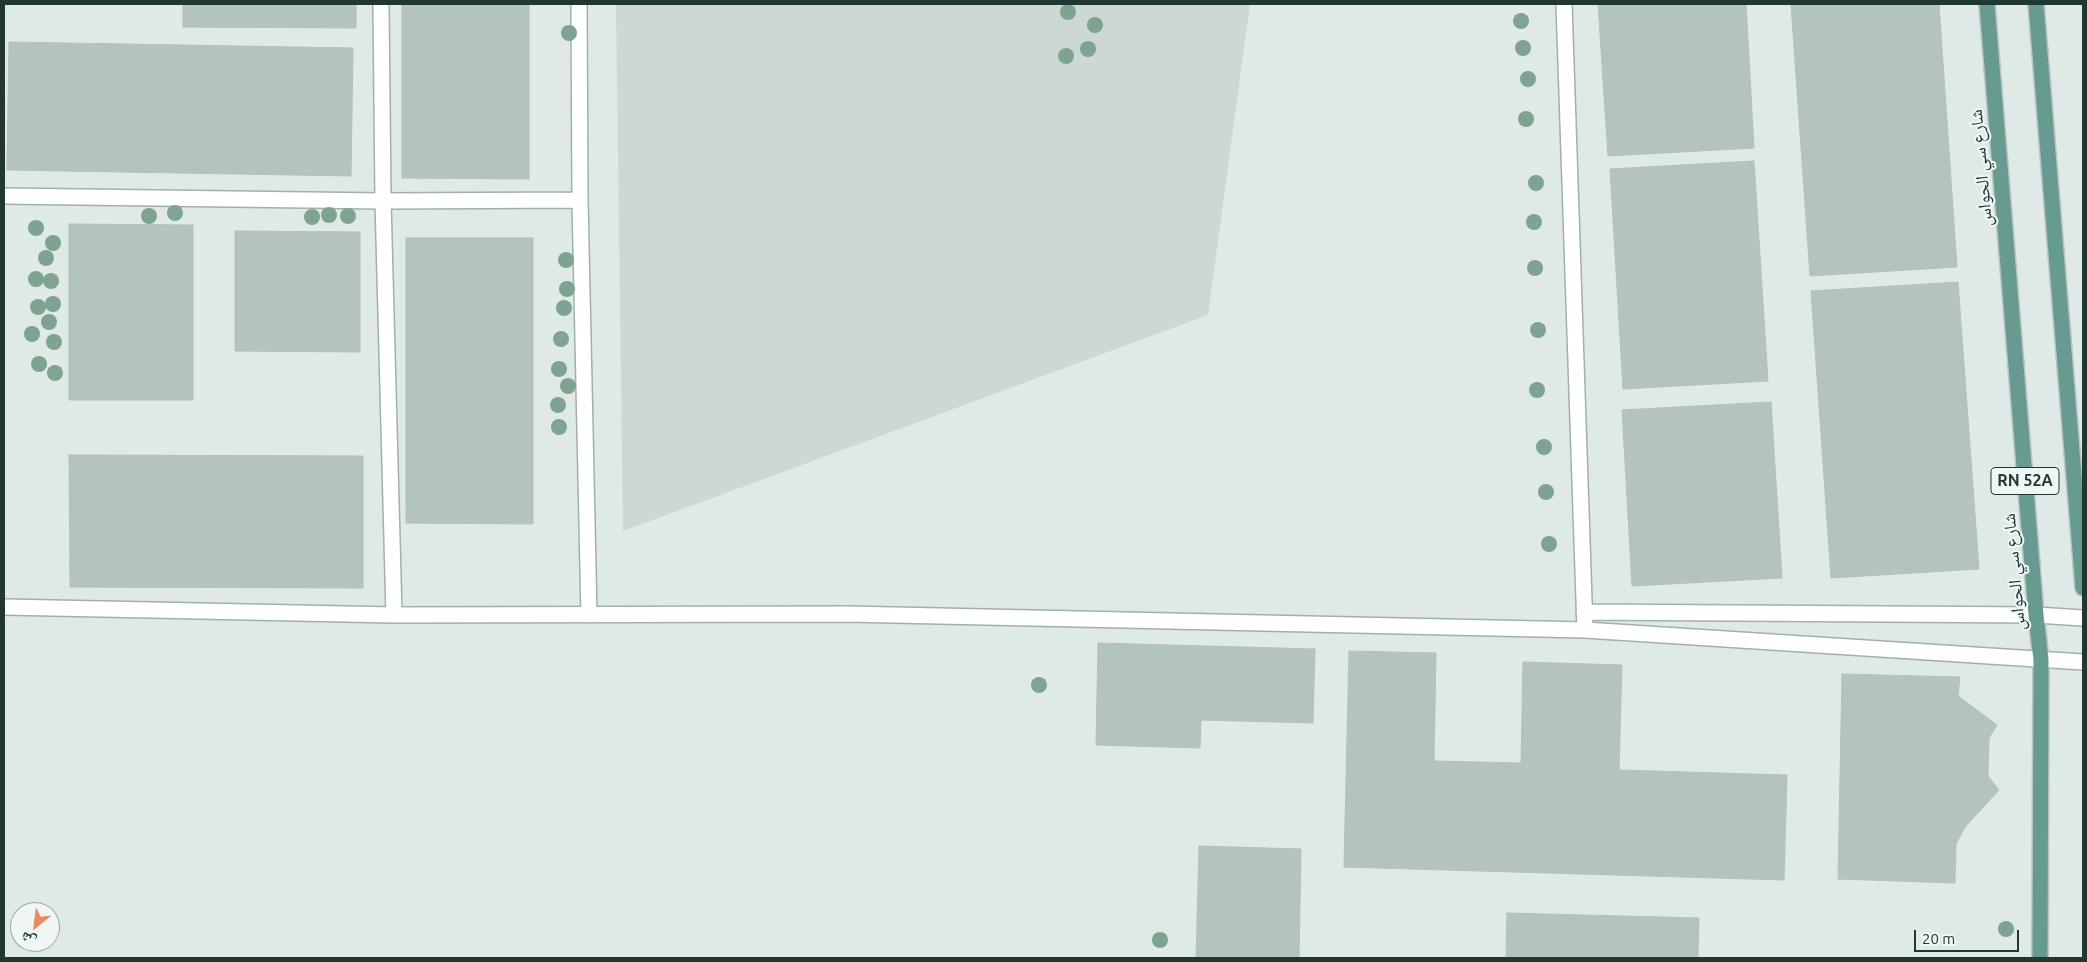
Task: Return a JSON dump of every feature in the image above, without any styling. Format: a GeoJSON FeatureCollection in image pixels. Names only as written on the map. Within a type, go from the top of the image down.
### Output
{"type":"FeatureCollection","features":[{"type":"Feature","properties":{"kind":"main road","name":"شارع سي الحواس"},"geometry":{"type":"LineString","coordinates":[[1987,4],[2041,660],[2040,958]]}},
{"type":"Feature","properties":{"kind":"main road","name":"RN 52A"},"geometry":{"type":"LineString","coordinates":[[2036,4],[2083,588]]}},
{"type":"Feature","properties":{"kind":"street"},"geometry":{"type":"LineString","coordinates":[[381,4],[383,201],[394,615]]}},
{"type":"Feature","properties":{"kind":"street"},"geometry":{"type":"LineString","coordinates":[[579,4],[580,200],[589,615]]}},
{"type":"Feature","properties":{"kind":"street"},"geometry":{"type":"LineString","coordinates":[[1564,4],[1585,630]]}},
{"type":"Feature","properties":{"kind":"street"},"geometry":{"type":"LineString","coordinates":[[4,196],[383,201],[580,200]]}},
{"type":"Feature","properties":{"kind":"street"},"geometry":{"type":"LineString","coordinates":[[4,607],[394,615],[848,614],[1585,630],[2083,662]]}},
{"type":"Feature","properties":{"kind":"street"},"geometry":{"type":"LineString","coordinates":[[1584,612],[2036,615],[2083,618]]}},
{"type":"Feature","properties":{"kind":"shaded area"},"geometry":{"type":"Polygon","coordinates":[[[616,4],[1250,4],[1208,315],[623,531],[616,4]]]}},
{"type":"Feature","properties":{"kind":"building"},"geometry":{"type":"Polygon","coordinates":[[[183,4],[356,4],[356,28],[183,27],[183,4]]]}},
{"type":"Feature","properties":{"kind":"building"},"geometry":{"type":"Polygon","coordinates":[[[402,4],[529,4],[529,179],[402,178],[402,4]]]}},
{"type":"Feature","properties":{"kind":"building"},"geometry":{"type":"Polygon","coordinates":[[[1598,4],[1746,4],[1754,148],[1608,156],[1598,4]]]}},
{"type":"Feature","properties":{"kind":"building"},"geometry":{"type":"Polygon","coordinates":[[[1791,4],[1939,4],[1957,267],[1810,276],[1791,4]]]}},
{"type":"Feature","properties":{"kind":"building"},"geometry":{"type":"Polygon","coordinates":[[[9,42],[353,48],[351,176],[7,170],[9,42]]]}},
{"type":"Feature","properties":{"kind":"building"},"geometry":{"type":"Polygon","coordinates":[[[1754,161],[1768,381],[1623,389],[1610,169],[1754,161]]]}},
{"type":"Feature","properties":{"kind":"building"},"geometry":{"type":"Polygon","coordinates":[[[69,224],[193,225],[193,400],[69,400],[69,224]]]}},
{"type":"Feature","properties":{"kind":"building"},"geometry":{"type":"Polygon","coordinates":[[[235,231],[360,232],[360,352],[235,351],[235,231]]]}},
{"type":"Feature","properties":{"kind":"building"},"geometry":{"type":"Polygon","coordinates":[[[406,238],[533,238],[533,524],[406,523],[406,238]]]}},
{"type":"Feature","properties":{"kind":"building"},"geometry":{"type":"Polygon","coordinates":[[[1958,282],[1979,569],[1831,578],[1811,291],[1958,282]]]}},
{"type":"Feature","properties":{"kind":"building"},"geometry":{"type":"Polygon","coordinates":[[[1771,402],[1782,578],[1632,586],[1622,410],[1771,402]]]}},
{"type":"Feature","properties":{"kind":"building"},"geometry":{"type":"Polygon","coordinates":[[[69,455],[363,456],[363,588],[70,587],[69,455]]]}},
{"type":"Feature","properties":{"kind":"building"},"geometry":{"type":"Polygon","coordinates":[[[1098,643],[1315,649],[1313,723],[1201,720],[1200,748],[1096,745],[1098,643]]]}},
{"type":"Feature","properties":{"kind":"building"},"geometry":{"type":"Polygon","coordinates":[[[1349,651],[1436,653],[1434,761],[1521,763],[1523,662],[1622,665],[1619,770],[1787,775],[1784,880],[1344,867],[1349,651]]]}},
{"type":"Feature","properties":{"kind":"building"},"geometry":{"type":"Polygon","coordinates":[[[1842,674],[1960,677],[1958,696],[1997,725],[1989,738],[1988,776],[1999,790],[1965,827],[1956,844],[1955,883],[1838,879],[1842,674]]]}},
{"type":"Feature","properties":{"kind":"building"},"geometry":{"type":"Polygon","coordinates":[[[1199,846],[1301,849],[1299,958],[1196,958],[1199,846]]]}},
{"type":"Feature","properties":{"kind":"building"},"geometry":{"type":"Polygon","coordinates":[[[1507,913],[1699,918],[1698,958],[1506,958],[1507,913]]]}}]}
